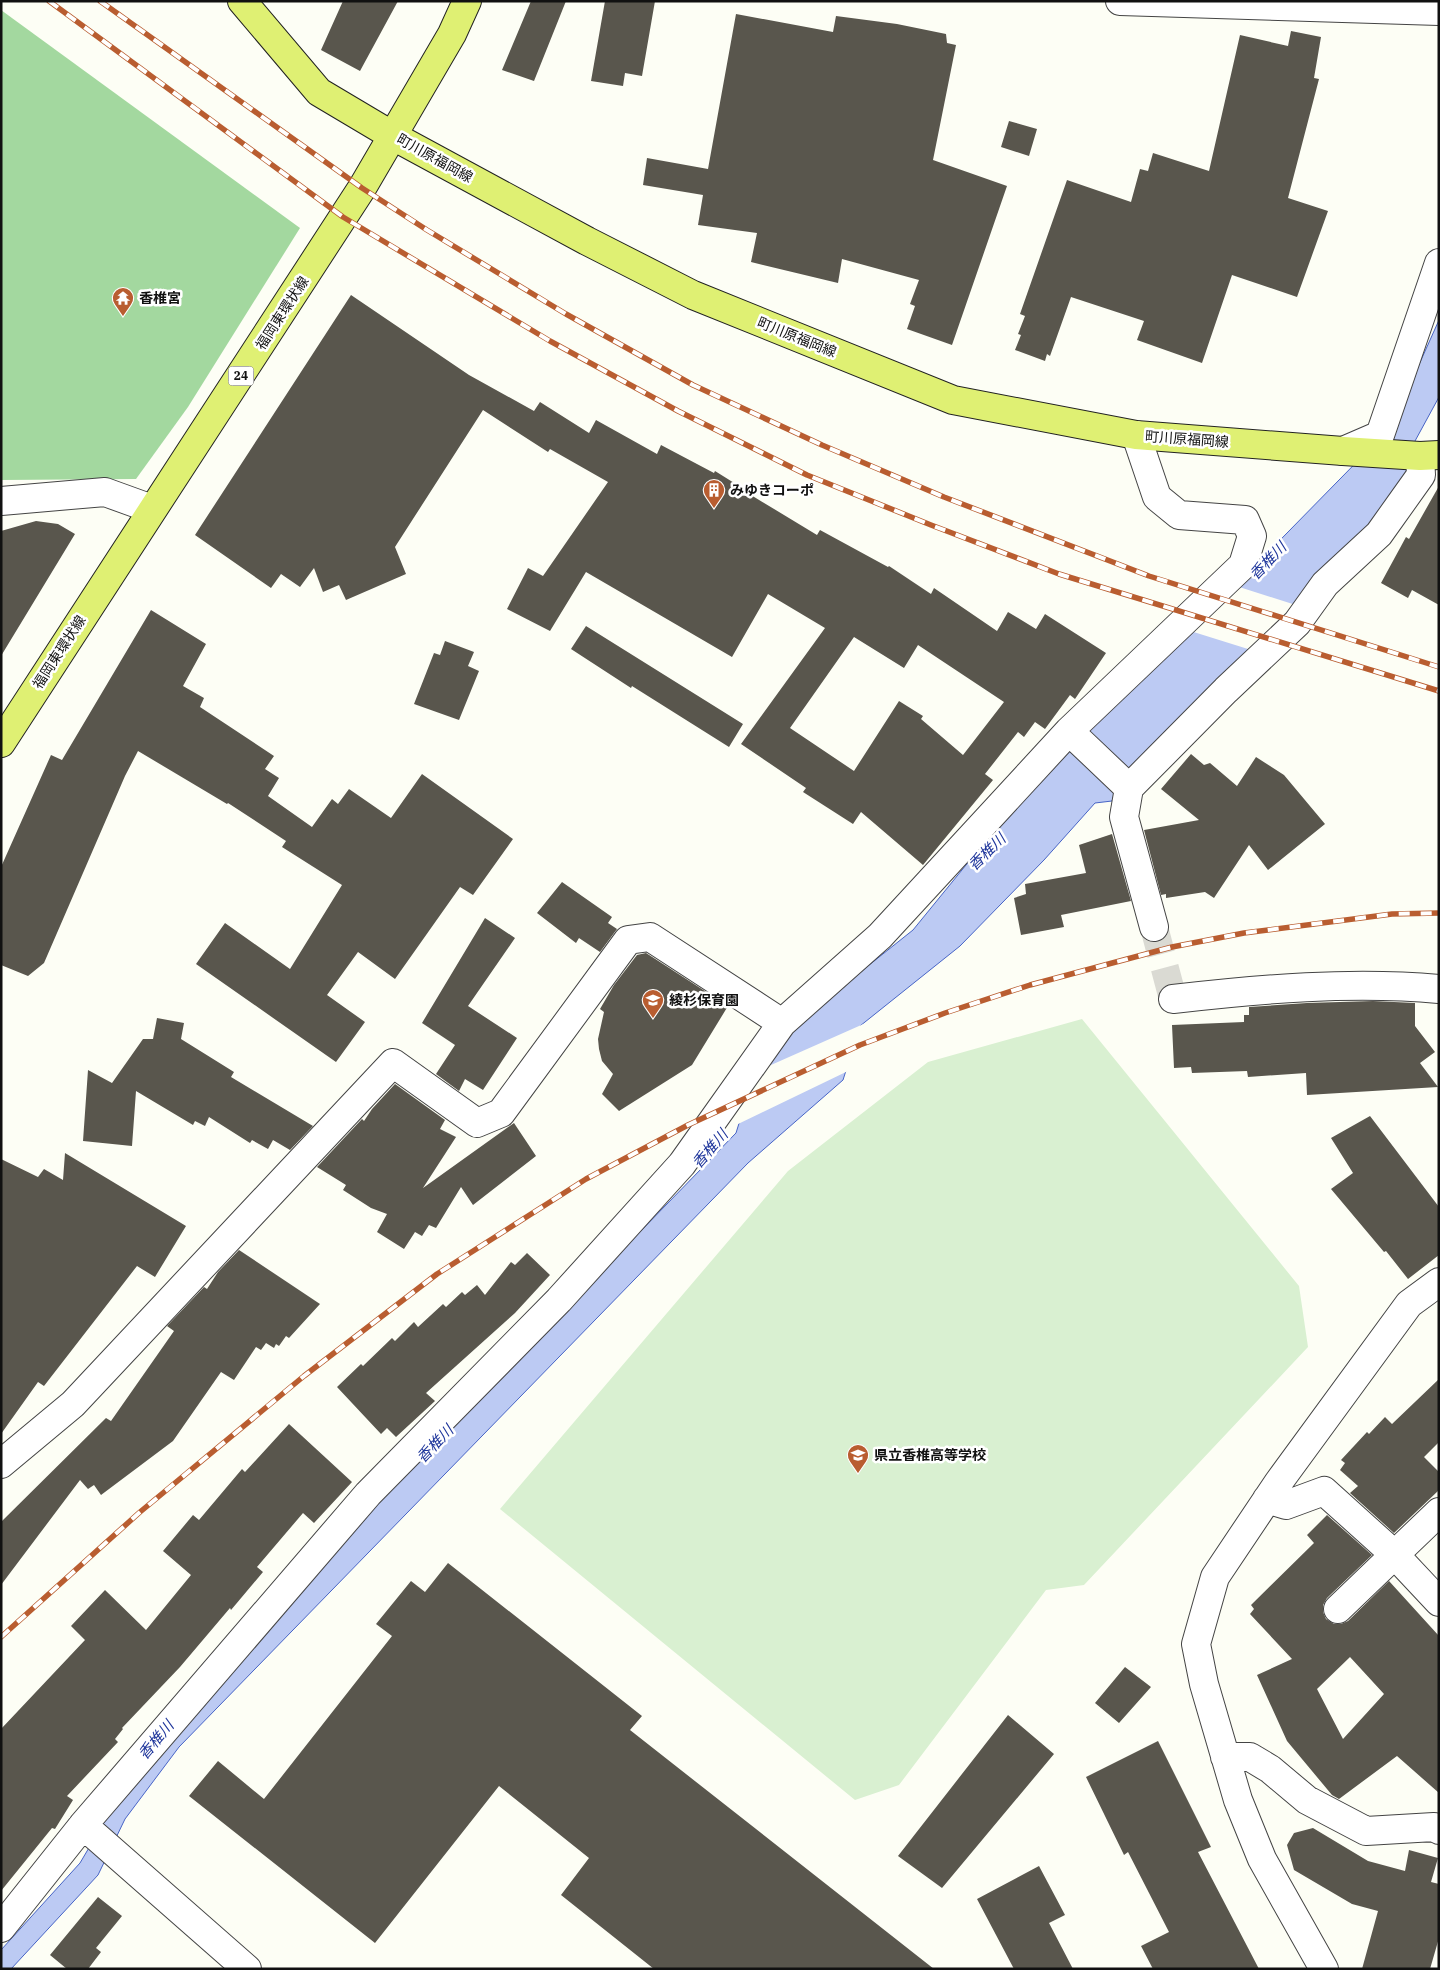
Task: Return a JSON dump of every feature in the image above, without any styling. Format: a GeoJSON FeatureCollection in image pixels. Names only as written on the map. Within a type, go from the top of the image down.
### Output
{"type":"FeatureCollection","features":[{"type":"Feature","properties":{"kind":"main road","name":"町川原福岡線"},"geometry":{"type":"LineString","coordinates":[[242,1],[319,92],[393,136],[587,241],[693,295],[952,400],[1136,435],[1342,451],[1430,455]]}},
{"type":"Feature","properties":{"kind":"main road","name":"福岡東環状線"},"geometry":{"type":"LineString","coordinates":[[1,743],[152,508],[284,310],[393,136],[452,34],[467,1]]}},
{"type":"Feature","properties":{"kind":"street"},"geometry":{"type":"LineString","coordinates":[[1120,1],[1439,12]]}},
{"type":"Feature","properties":{"kind":"street"},"geometry":{"type":"LineString","coordinates":[[1342,451],[1380,435],[1439,263]]}},
{"type":"Feature","properties":{"kind":"street"},"geometry":{"type":"LineString","coordinates":[[1,1928],[83,1825],[368,1494],[559,1300],[682,1164],[782,1023],[880,936],[1069,730],[1243,565],[1252,536],[1245,520],[1178,515],[1157,497],[1136,435]]}},
{"type":"Feature","properties":{"kind":"street"},"geometry":{"type":"LineString","coordinates":[[1154,927],[1124,818],[1129,788],[1226,690],[1297,623],[1325,584],[1379,534],[1420,475],[1430,455]]}},
{"type":"Feature","properties":{"kind":"street"},"geometry":{"type":"LineString","coordinates":[[1,501],[105,492],[152,508]]}},
{"type":"Feature","properties":{"kind":"street"},"geometry":{"type":"LineString","coordinates":[[1069,730],[1129,788]]}},
{"type":"Feature","properties":{"kind":"street"},"geometry":{"type":"LineString","coordinates":[[1,1464],[73,1404],[393,1064],[477,1123],[501,1112],[628,940],[650,937],[782,1023]]}},
{"type":"Feature","properties":{"kind":"street"},"geometry":{"type":"LineString","coordinates":[[1173,1000],[1261,990],[1398,986],[1439,990]]}},
{"type":"Feature","properties":{"kind":"street"},"geometry":{"type":"LineString","coordinates":[[1324,1969],[1262,1859],[1238,1800],[1204,1684],[1196,1644],[1215,1577],[1267,1499],[1409,1304],[1439,1282]]}},
{"type":"Feature","properties":{"kind":"street"},"geometry":{"type":"LineString","coordinates":[[1267,1499],[1286,1505],[1324,1491],[1394,1554],[1439,1602]]}},
{"type":"Feature","properties":{"kind":"street"},"geometry":{"type":"LineString","coordinates":[[1338,1609],[1439,1512]]}},
{"type":"Feature","properties":{"kind":"street"},"geometry":{"type":"LineString","coordinates":[[1225,1757],[1250,1756],[1307,1800],[1366,1831],[1434,1827],[1439,1830]]}},
{"type":"Feature","properties":{"kind":"street"},"geometry":{"type":"LineString","coordinates":[[83,1825],[248,1969]]}},
{"type":"Feature","properties":{"kind":"green space","name":"香椎宮"},"geometry":{"type":"Polygon","coordinates":[[[1,10],[300,228],[188,407],[136,479],[1,480],[1,10]]]}},
{"type":"Feature","properties":{"kind":"green space"},"geometry":{"type":"Polygon","coordinates":[[[1082,1019],[1299,1286],[1308,1347],[1084,1585],[1046,1590],[899,1785],[855,1800],[500,1509],[788,1171],[928,1062],[1082,1019]]]}},
{"type":"Feature","properties":{"kind":"water","name":"香椎川"},"geometry":{"type":"Polygon","coordinates":[[[1439,320],[1439,397],[1415,441],[1399,496],[1288,628],[1115,792],[1112,801],[1095,803],[1044,860],[960,946],[860,1026],[843,1080],[748,1163],[179,1747],[125,1819],[98,1875],[11,1969],[1,1969],[1,1950],[80,1863],[113,1807],[391,1488],[736,1133],[750,1088],[795,1024],[913,930],[975,854],[1088,729],[1236,585],[1391,427],[1439,320]]]}},
{"type":"Feature","properties":{"kind":"pier"},"geometry":{"type":"Polygon","coordinates":[[[1233,585],[1302,607],[1264,654],[1184,629],[1233,585]]]}},
{"type":"Feature","properties":{"kind":"pier"},"geometry":{"type":"Polygon","coordinates":[[[868,1022],[862,1027],[848,1071],[736,1125],[753,1073],[868,1022]]]}},
{"type":"Feature","properties":{"kind":"building"},"geometry":{"type":"Polygon","coordinates":[[[343,1],[398,1],[360,71],[321,50],[343,1]]]}},
{"type":"Feature","properties":{"kind":"building"},"geometry":{"type":"Polygon","coordinates":[[[531,1],[566,1],[534,81],[502,70],[531,1]]]}},
{"type":"Feature","properties":{"kind":"building"},"geometry":{"type":"Polygon","coordinates":[[[605,1],[655,1],[642,76],[625,73],[623,86],[591,81],[605,1]]]}},
{"type":"Feature","properties":{"kind":"building"},"geometry":{"type":"Polygon","coordinates":[[[736,14],[833,32],[836,16],[897,24],[946,34],[947,43],[956,45],[933,160],[1007,186],[952,345],[907,329],[915,306],[910,304],[919,280],[842,259],[838,283],[751,262],[757,233],[698,225],[703,195],[643,185],[647,158],[708,169],[736,14]]]}},
{"type":"Feature","properties":{"kind":"building"},"geometry":{"type":"Polygon","coordinates":[[[1291,31],[1321,37],[1314,78],[1319,79],[1288,198],[1328,211],[1297,297],[1232,275],[1202,363],[1137,340],[1144,321],[1071,297],[1050,356],[1047,354],[1045,361],[1015,350],[1021,335],[1018,334],[1025,316],[1020,314],[1067,180],[1131,202],[1140,169],[1148,171],[1153,153],[1209,171],[1240,35],[1288,46],[1291,31]]]}},
{"type":"Feature","properties":{"kind":"building"},"geometry":{"type":"Polygon","coordinates":[[[1009,121],[1037,129],[1029,156],[1001,147],[1009,121]]]}},
{"type":"Feature","properties":{"kind":"building"},"geometry":{"type":"Polygon","coordinates":[[[351,295],[469,375],[534,411],[540,402],[589,433],[596,420],[657,454],[661,445],[714,473],[715,471],[817,535],[820,530],[889,566],[931,594],[934,588],[997,631],[1008,612],[1036,629],[1045,614],[1106,653],[1075,699],[1070,695],[1045,729],[1035,722],[1024,737],[1018,732],[985,774],[993,780],[923,865],[861,812],[853,824],[803,792],[806,788],[741,744],[825,628],[768,594],[732,657],[586,572],[550,631],[507,609],[528,568],[543,576],[608,482],[550,449],[548,452],[483,410],[395,547],[406,574],[346,600],[339,585],[323,592],[314,568],[300,587],[281,574],[271,588],[195,535],[351,295]],[[854,637],[790,728],[854,771],[899,701],[923,716],[921,719],[963,755],[1004,702],[918,645],[904,668],[854,637]]]}},
{"type":"Feature","properties":{"kind":"building"},"geometry":{"type":"Polygon","coordinates":[[[1439,486],[1439,605],[1412,590],[1408,598],[1381,583],[1406,537],[1409,539],[1439,486]]]}},
{"type":"Feature","properties":{"kind":"building"},"geometry":{"type":"Polygon","coordinates":[[[36,521],[58,524],[75,534],[1,656],[1,531],[36,521]]]}},
{"type":"Feature","properties":{"kind":"building"},"geometry":{"type":"Polygon","coordinates":[[[151,610],[206,644],[183,686],[204,698],[200,707],[274,756],[265,769],[279,778],[268,796],[312,827],[332,799],[338,804],[349,789],[391,818],[422,774],[513,839],[473,895],[460,887],[395,979],[358,952],[327,995],[365,1022],[336,1062],[196,964],[225,923],[290,969],[342,885],[282,847],[286,841],[228,803],[138,751],[125,776],[44,963],[28,976],[1,965],[1,867],[51,755],[62,760],[151,610]]]}},
{"type":"Feature","properties":{"kind":"building"},"geometry":{"type":"Polygon","coordinates":[[[586,626],[743,724],[729,747],[632,686],[631,688],[571,649],[586,626]]]}},
{"type":"Feature","properties":{"kind":"building"},"geometry":{"type":"Polygon","coordinates":[[[445,641],[474,652],[468,666],[479,671],[459,720],[414,704],[434,653],[440,655],[445,641]]]}},
{"type":"Feature","properties":{"kind":"building"},"geometry":{"type":"Polygon","coordinates":[[[1191,754],[1204,765],[1210,763],[1237,786],[1256,757],[1284,775],[1325,824],[1268,870],[1249,845],[1214,898],[1205,892],[1166,898],[1166,894],[1161,895],[1144,830],[1199,820],[1161,789],[1191,754]]]}},
{"type":"Feature","properties":{"kind":"building"},"geometry":{"type":"Polygon","coordinates":[[[1112,834],[1131,901],[1061,915],[1064,927],[1021,935],[1014,898],[1026,894],[1025,884],[1086,873],[1079,845],[1112,834]]]}},
{"type":"Feature","properties":{"kind":"building"},"geometry":{"type":"Polygon","coordinates":[[[562,882],[612,917],[608,923],[617,929],[600,952],[579,938],[576,943],[537,913],[562,882]]]}},
{"type":"Feature","properties":{"kind":"building"},"geometry":{"type":"Polygon","coordinates":[[[485,918],[515,938],[468,1006],[517,1038],[483,1090],[465,1079],[459,1091],[436,1074],[455,1045],[422,1023],[485,918]]]}},
{"type":"Feature","properties":{"kind":"building"},"geometry":{"type":"Polygon","coordinates":[[[646,953],[728,1006],[692,1065],[619,1111],[602,1094],[613,1074],[602,1061],[599,1049],[598,1039],[604,1012],[600,1009],[614,985],[637,955],[646,953]]]}},
{"type":"Feature","properties":{"kind":"building"},"geometry":{"type":"Polygon","coordinates":[[[1373,1001],[1415,1003],[1415,1026],[1435,1052],[1420,1063],[1438,1087],[1307,1095],[1306,1073],[1248,1077],[1247,1071],[1192,1073],[1191,1067],[1174,1068],[1172,1025],[1244,1022],[1244,1015],[1249,1015],[1249,1007],[1373,1001]]]}},
{"type":"Feature","properties":{"kind":"building"},"geometry":{"type":"Polygon","coordinates":[[[157,1018],[184,1023],[181,1039],[234,1072],[231,1077],[313,1126],[290,1150],[273,1140],[268,1149],[252,1140],[250,1143],[209,1117],[205,1126],[195,1121],[193,1125],[136,1091],[132,1146],[83,1141],[88,1070],[112,1083],[143,1039],[153,1039],[157,1018]]]}},
{"type":"Feature","properties":{"kind":"building"},"geometry":{"type":"Polygon","coordinates":[[[395,1084],[445,1120],[440,1129],[456,1137],[423,1188],[514,1123],[536,1156],[473,1205],[461,1187],[436,1228],[429,1225],[422,1236],[415,1232],[404,1249],[377,1232],[387,1214],[371,1208],[343,1190],[346,1185],[317,1167],[362,1119],[364,1121],[372,1109],[395,1084]]]}},
{"type":"Feature","properties":{"kind":"building"},"geometry":{"type":"Polygon","coordinates":[[[1370,1116],[1439,1207],[1439,1255],[1408,1279],[1331,1189],[1353,1173],[1331,1138],[1370,1116]]]}},
{"type":"Feature","properties":{"kind":"building"},"geometry":{"type":"Polygon","coordinates":[[[65,1153],[186,1226],[155,1277],[137,1266],[44,1386],[38,1382],[1,1434],[1,1159],[38,1177],[44,1169],[63,1180],[65,1153]]]}},
{"type":"Feature","properties":{"kind":"building"},"geometry":{"type":"Polygon","coordinates":[[[239,1250],[320,1304],[289,1338],[286,1336],[279,1346],[276,1344],[274,1348],[266,1343],[261,1350],[256,1347],[234,1380],[221,1372],[173,1441],[101,1495],[94,1485],[88,1489],[80,1480],[1,1585],[1,1522],[106,1418],[111,1421],[174,1331],[167,1326],[204,1287],[207,1289],[218,1272],[239,1250]]]}},
{"type":"Feature","properties":{"kind":"building"},"geometry":{"type":"Polygon","coordinates":[[[527,1253],[550,1275],[515,1313],[426,1393],[435,1401],[396,1437],[387,1428],[381,1434],[337,1387],[361,1364],[363,1366],[392,1338],[395,1341],[414,1322],[418,1327],[443,1304],[446,1307],[462,1292],[465,1295],[477,1285],[485,1295],[511,1262],[515,1265],[527,1253]]]}},
{"type":"Feature","properties":{"kind":"building"},"geometry":{"type":"Polygon","coordinates":[[[1439,1379],[1439,1442],[1424,1457],[1439,1472],[1439,1490],[1394,1533],[1350,1493],[1358,1486],[1340,1470],[1345,1463],[1341,1460],[1367,1432],[1369,1434],[1385,1417],[1392,1424],[1439,1379]]]}},
{"type":"Feature","properties":{"kind":"building"},"geometry":{"type":"Polygon","coordinates":[[[289,1424],[352,1482],[314,1523],[303,1513],[257,1567],[263,1572],[180,1667],[122,1728],[115,1739],[118,1742],[67,1796],[73,1800],[55,1829],[52,1828],[1,1891],[1,1729],[85,1640],[71,1626],[105,1590],[146,1630],[191,1575],[163,1551],[193,1515],[199,1520],[242,1469],[245,1472],[289,1424]]]}},
{"type":"Feature","properties":{"kind":"building"},"geometry":{"type":"Polygon","coordinates":[[[1327,1515],[1372,1555],[1327,1598],[1323,1605],[1326,1619],[1334,1624],[1348,1621],[1389,1581],[1439,1636],[1439,1793],[1397,1756],[1339,1799],[1332,1795],[1287,1741],[1257,1675],[1292,1659],[1250,1614],[1254,1609],[1251,1605],[1314,1543],[1307,1535],[1327,1515]],[[1350,1657],[1317,1689],[1343,1739],[1384,1694],[1350,1657]]]}},
{"type":"Feature","properties":{"kind":"building"},"geometry":{"type":"Polygon","coordinates":[[[448,1563],[642,1716],[630,1730],[934,1969],[654,1969],[561,1895],[589,1858],[499,1786],[375,1943],[189,1796],[218,1761],[264,1799],[392,1636],[376,1624],[411,1581],[425,1592],[448,1563]]]}},
{"type":"Feature","properties":{"kind":"building"},"geometry":{"type":"Polygon","coordinates":[[[1125,1667],[1151,1687],[1119,1723],[1095,1703],[1125,1667]]]}},
{"type":"Feature","properties":{"kind":"building"},"geometry":{"type":"Polygon","coordinates":[[[1008,1715],[1054,1754],[942,1888],[898,1856],[1008,1715]]]}},
{"type":"Feature","properties":{"kind":"building"},"geometry":{"type":"Polygon","coordinates":[[[1158,1741],[1211,1847],[1198,1852],[1259,1969],[1153,1969],[1141,1946],[1169,1932],[1128,1852],[1124,1855],[1086,1777],[1158,1741]]]}},
{"type":"Feature","properties":{"kind":"building"},"geometry":{"type":"Polygon","coordinates":[[[1313,1828],[1368,1861],[1405,1871],[1409,1850],[1438,1858],[1431,1882],[1439,1884],[1439,1938],[1430,1969],[1362,1969],[1378,1911],[1352,1904],[1294,1870],[1287,1845],[1294,1833],[1313,1828]]]}},
{"type":"Feature","properties":{"kind":"building"},"geometry":{"type":"Polygon","coordinates":[[[1039,1866],[1065,1915],[1049,1923],[1073,1969],[1014,1969],[977,1899],[1039,1866]]]}},
{"type":"Feature","properties":{"kind":"building"},"geometry":{"type":"Polygon","coordinates":[[[98,1897],[122,1916],[96,1948],[101,1952],[88,1969],[67,1969],[50,1955],[98,1897]]]}},
{"type":"Feature","properties":{"kind":"tunnel"},"geometry":{"type":"LineString","coordinates":[[1154,927],[1173,999]]}},
{"type":"Feature","properties":{"kind":"railway"},"geometry":{"type":"LineString","coordinates":[[49,1],[343,217],[550,341],[678,411],[807,475],[1059,574],[1439,691]]}},
{"type":"Feature","properties":{"kind":"railway"},"geometry":{"type":"LineString","coordinates":[[100,1],[362,188],[427,230],[566,314],[693,385],[822,445],[944,497],[1149,576],[1439,667]]}},
{"type":"Feature","properties":{"kind":"railway"},"geometry":{"type":"LineString","coordinates":[[1,1637],[140,1512],[304,1376],[437,1274],[586,1179],[688,1125],[860,1045],[945,1013],[1030,985],[1172,947],[1244,933],[1392,914],[1439,913]]}},
{"type":"Feature","properties":{"kind":"place","name":"香椎宮"},"geometry":{"type":"Point","coordinates":[123,317]}},
{"type":"Feature","properties":{"kind":"place","name":"みゆきコーポ"},"geometry":{"type":"Point","coordinates":[714,509]}},
{"type":"Feature","properties":{"kind":"place","name":"綾杉保育園"},"geometry":{"type":"Point","coordinates":[653,1019]}},
{"type":"Feature","properties":{"kind":"place","name":"県立香椎高等学校"},"geometry":{"type":"Point","coordinates":[858,1474]}}]}
